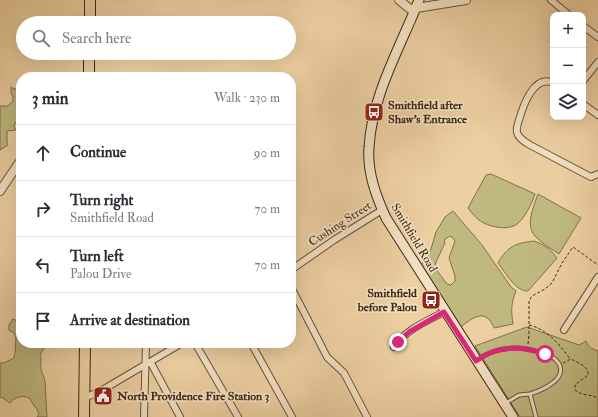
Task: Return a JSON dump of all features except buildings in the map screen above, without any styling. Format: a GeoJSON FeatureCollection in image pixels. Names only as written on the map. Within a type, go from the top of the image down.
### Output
{"type":"FeatureCollection","features":[{"type":"Feature","properties":{"kind":"main road"},"geometry":{"type":"LineString","coordinates":[[90,0],[90,16]]}},
{"type":"Feature","properties":{"kind":"main road","name":"Smithfield Road"},"geometry":{"type":"LineString","coordinates":[[417,4],[389,70],[372,122],[369,149],[370,169],[376,194],[382,210],[398,239],[513,417]]}},
{"type":"Feature","properties":{"kind":"main road"},"geometry":{"type":"LineString","coordinates":[[89,60],[89,72]]}},
{"type":"Feature","properties":{"kind":"main road"},"geometry":{"type":"LineString","coordinates":[[84,417],[86,348]]}},
{"type":"Feature","properties":{"kind":"street"},"geometry":{"type":"LineString","coordinates":[[399,0],[410,9],[417,4],[466,0]]}},
{"type":"Feature","properties":{"kind":"street"},"geometry":{"type":"LineString","coordinates":[[551,0],[565,12]]}},
{"type":"Feature","properties":{"kind":"street"},"geometry":{"type":"LineString","coordinates":[[586,28],[598,37]]}},
{"type":"Feature","properties":{"kind":"street"},"geometry":{"type":"LineString","coordinates":[[586,77],[598,62]]}},
{"type":"Feature","properties":{"kind":"street"},"geometry":{"type":"LineString","coordinates":[[550,82],[543,81],[536,86],[526,100],[516,130],[517,134],[530,145],[587,175],[592,177],[598,174]]}},
{"type":"Feature","properties":{"kind":"street"},"geometry":{"type":"LineString","coordinates":[[586,106],[598,115]]}},
{"type":"Feature","properties":{"kind":"street"},"geometry":{"type":"LineString","coordinates":[[0,191],[16,167]]}},
{"type":"Feature","properties":{"kind":"street","name":"Cushing Street"},"geometry":{"type":"LineString","coordinates":[[296,267],[346,232],[382,210]]}},
{"type":"Feature","properties":{"kind":"street"},"geometry":{"type":"LineString","coordinates":[[564,330],[598,277]]}},
{"type":"Feature","properties":{"kind":"street"},"geometry":{"type":"LineString","coordinates":[[296,297],[324,351],[344,373],[367,417]]}},
{"type":"Feature","properties":{"kind":"street"},"geometry":{"type":"LineString","coordinates":[[394,347],[405,335],[444,312]]}},
{"type":"Feature","properties":{"kind":"street"},"geometry":{"type":"LineString","coordinates":[[144,417],[146,348]]}},
{"type":"Feature","properties":{"kind":"street"},"geometry":{"type":"LineString","coordinates":[[85,398],[104,389],[174,348]]}},
{"type":"Feature","properties":{"kind":"street"},"geometry":{"type":"LineString","coordinates":[[198,348],[238,417]]}},
{"type":"Feature","properties":{"kind":"street"},"geometry":{"type":"LineString","coordinates":[[254,348],[292,417]]}},
{"type":"Feature","properties":{"kind":"street"},"geometry":{"type":"LineString","coordinates":[[150,363],[180,417]]}},
{"type":"Feature","properties":{"kind":"lane"},"geometry":{"type":"LineString","coordinates":[[476,361],[484,355],[500,349],[508,348],[527,349],[545,354],[555,359],[559,365],[560,370],[558,378],[552,384],[530,394],[519,395],[504,404]]}},
{"type":"Feature","properties":{"kind":"lane"},"geometry":{"type":"LineString","coordinates":[[530,394],[536,417]]}},
{"type":"Feature","properties":{"kind":"path"},"geometry":{"type":"LineString","coordinates":[[527,349],[529,335],[529,301],[532,296],[545,289],[552,283],[562,263],[573,247],[598,265]]}},
{"type":"Feature","properties":{"kind":"path"},"geometry":{"type":"LineString","coordinates":[[529,325],[545,332],[571,359],[585,366],[589,372],[585,378],[575,385],[576,391],[598,398]]}},
{"type":"Feature","properties":{"kind":"path"},"geometry":{"type":"LineString","coordinates":[[559,365],[571,359]]}},
{"type":"Feature","properties":{"kind":"shaded area"},"geometry":{"type":"Polygon","coordinates":[[[11,87],[16,89],[16,122],[14,126],[16,130],[7,131],[8,145],[0,150],[0,106],[8,106],[13,101],[13,96],[11,93],[11,87]]]}},
{"type":"Feature","properties":{"kind":"shaded area"},"geometry":{"type":"Polygon","coordinates":[[[491,174],[535,194],[525,214],[517,224],[513,226],[503,228],[487,225],[478,219],[468,208],[486,175],[491,174]]]}},
{"type":"Feature","properties":{"kind":"shaded area"},"geometry":{"type":"Polygon","coordinates":[[[538,194],[581,218],[559,254],[535,236],[532,230],[530,224],[531,216],[538,194]]]}},
{"type":"Feature","properties":{"kind":"shaded area"},"geometry":{"type":"Polygon","coordinates":[[[453,211],[482,245],[511,287],[516,291],[512,307],[513,324],[494,328],[486,317],[482,316],[472,319],[457,330],[417,269],[425,260],[431,249],[436,232],[445,217],[453,211]],[[450,236],[444,240],[445,243],[436,262],[435,268],[447,284],[451,285],[455,281],[455,276],[449,258],[455,241],[450,236]]]}},
{"type":"Feature","properties":{"kind":"shaded area"},"geometry":{"type":"Polygon","coordinates":[[[534,241],[547,248],[557,258],[528,291],[515,285],[498,263],[505,253],[512,247],[522,243],[534,241]]]}},
{"type":"Feature","properties":{"kind":"shaded area"},"geometry":{"type":"Polygon","coordinates":[[[13,319],[16,320],[16,338],[14,333],[9,330],[9,325],[13,319]]]}},
{"type":"Feature","properties":{"kind":"shaded area"},"geometry":{"type":"Polygon","coordinates":[[[527,327],[579,345],[586,341],[590,348],[598,351],[598,417],[520,417],[475,346],[527,327]]]}},
{"type":"Feature","properties":{"kind":"shaded area"},"geometry":{"type":"Polygon","coordinates":[[[16,338],[16,348],[44,348],[40,355],[41,371],[45,380],[47,417],[37,417],[39,414],[37,409],[28,397],[19,397],[10,403],[0,397],[0,363],[4,363],[14,358],[16,338]]]}},
{"type":"Feature","properties":{"kind":"place","name":"Smithfield after Shaw's Entrance"},"geometry":{"type":"Point","coordinates":[374,112]}},
{"type":"Feature","properties":{"kind":"place","name":"Smithfield before Palou"},"geometry":{"type":"Point","coordinates":[431,300]}},
{"type":"Feature","properties":{"kind":"place","name":"North Providence Fire Station 3"},"geometry":{"type":"Point","coordinates":[103,396]}},
{"type":"Feature","properties":{"kind":"route"},"geometry":{"type":"LineString","coordinates":[[398,342],[409,332],[444,312],[476,361],[493,351],[508,348],[527,349],[545,354]]}}]}
